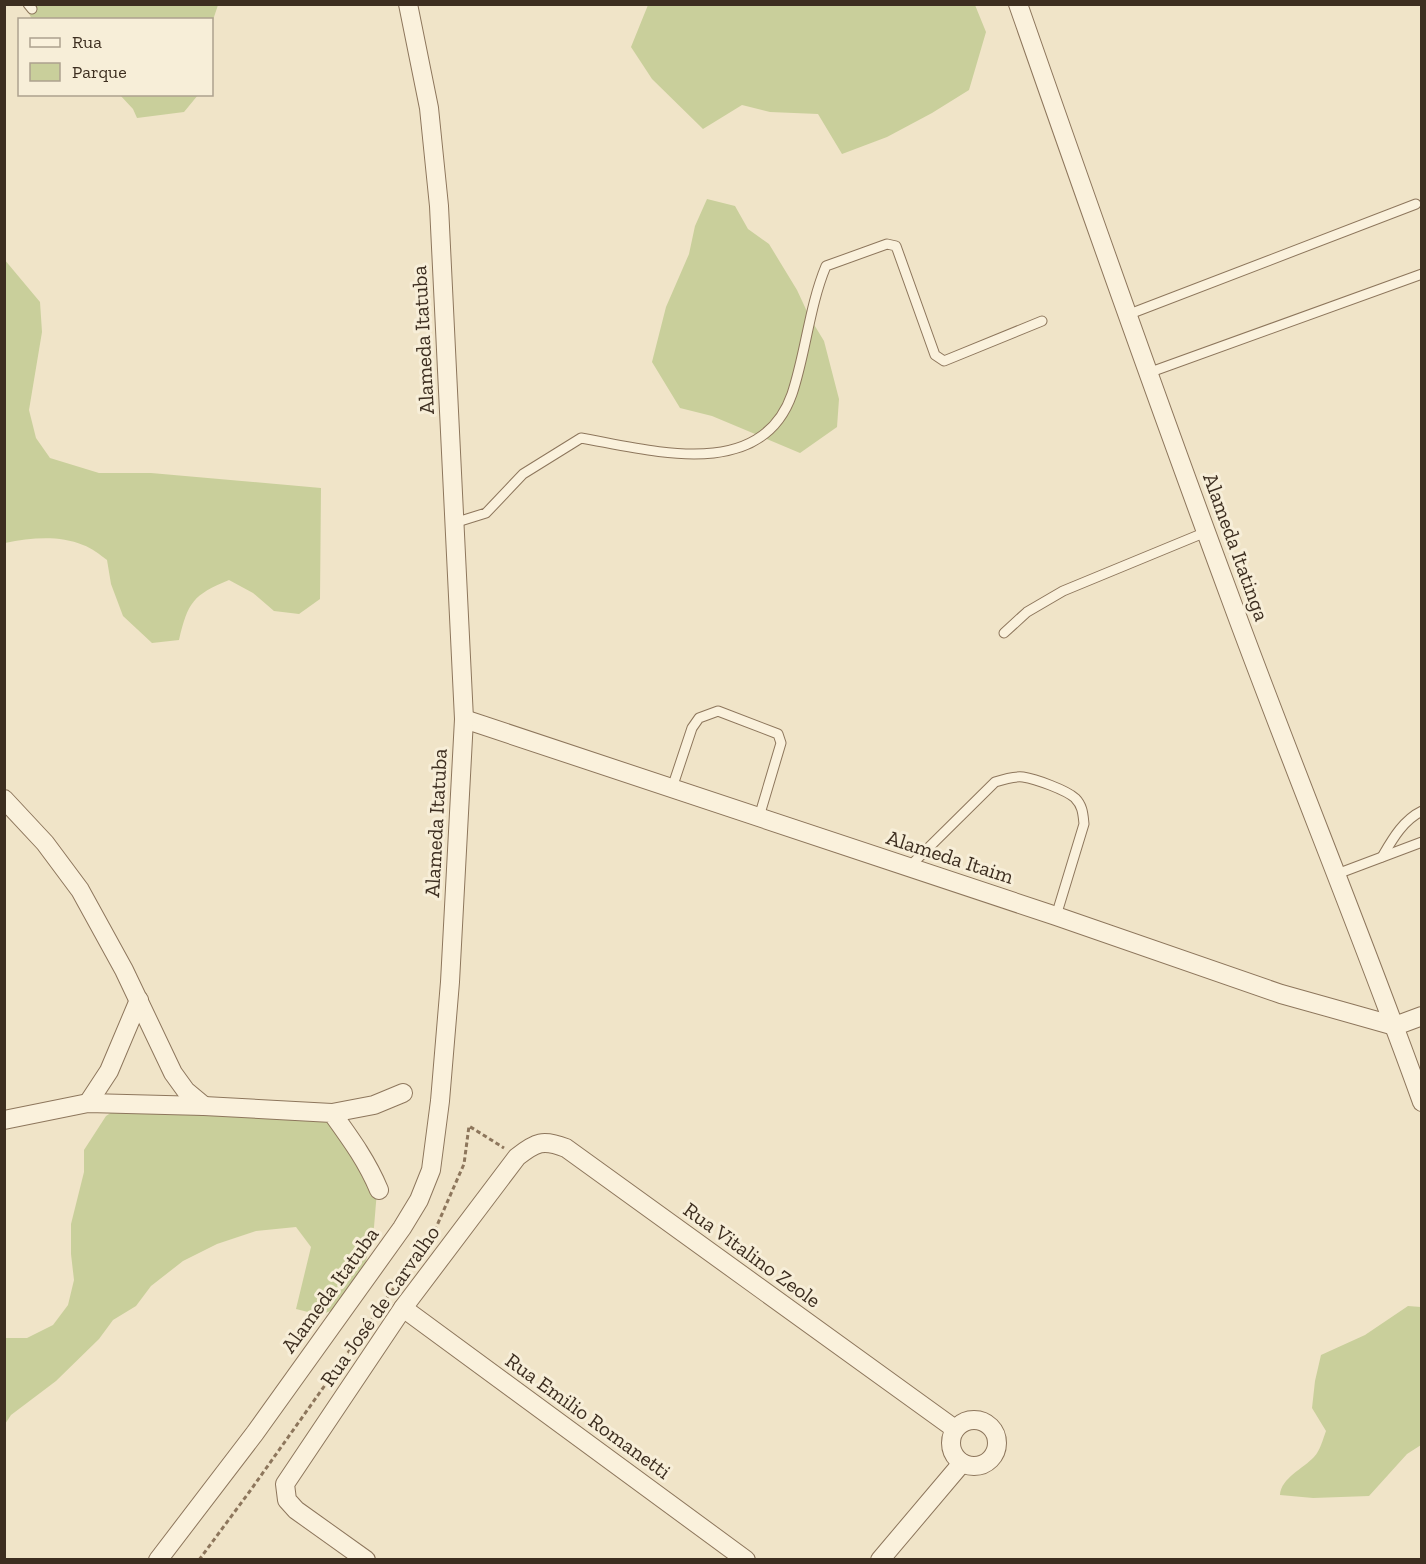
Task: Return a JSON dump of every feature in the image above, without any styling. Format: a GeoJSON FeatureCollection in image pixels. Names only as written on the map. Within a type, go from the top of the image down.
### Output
{"type":"FeatureCollection","features":[{"type":"Feature","properties":{"kind":"street","name":"Alameda Itatuba"},"geometry":{"type":"LineString","coordinates":[[158,1560],[255,1433],[402,1228],[419,1200],[431,1170],[440,1101],[450,982],[464,719],[440,206],[429,108],[408,4]]}},
{"type":"Feature","properties":{"kind":"street","name":"Alameda Itatinga"},"geometry":{"type":"LineString","coordinates":[[1022,6],[1127,315],[1206,532],[1422,1102]]}},
{"type":"Feature","properties":{"kind":"street","name":"Alameda Itaim"},"geometry":{"type":"LineString","coordinates":[[464,719],[1056,916],[1281,994],[1395,1026]]}},
{"type":"Feature","properties":{"kind":"street"},"geometry":{"type":"LineString","coordinates":[[4,799],[45,843],[80,890],[107,937],[173,1073],[186,1091],[204,1106]]}},
{"type":"Feature","properties":{"kind":"street"},"geometry":{"type":"LineString","coordinates":[[88,1103],[109,1071],[139,1000]]}},
{"type":"Feature","properties":{"kind":"street"},"geometry":{"type":"LineString","coordinates":[[1395,1026],[1422,1016]]}},
{"type":"Feature","properties":{"kind":"street"},"geometry":{"type":"LineString","coordinates":[[4,1120],[88,1103],[332,1113],[374,1105],[403,1092]]}},
{"type":"Feature","properties":{"kind":"street"},"geometry":{"type":"LineString","coordinates":[[332,1113],[372,1172],[379,1190]]}},
{"type":"Feature","properties":{"kind":"street","name":"Rua Vitalino Zeole"},"geometry":{"type":"LineString","coordinates":[[517,1157],[538,1143],[551,1142],[566,1148],[955,1429]]}},
{"type":"Feature","properties":{"kind":"street","name":"Rua José de Carvalho"},"geometry":{"type":"LineString","coordinates":[[366,1560],[296,1510],[287,1500],[285,1484],[403,1308],[517,1157]]}},
{"type":"Feature","properties":{"kind":"street","name":"Rua Emilio Romanetti"},"geometry":{"type":"LineString","coordinates":[[403,1308],[746,1560]]}},
{"type":"Feature","properties":{"kind":"street"},"geometry":{"type":"LineString","coordinates":[[975,1420],[989,1425],[997,1438],[997,1446],[990,1460],[976,1466],[962,1463],[952,1451],[950,1444],[955,1429],[967,1421],[975,1420]]}},
{"type":"Feature","properties":{"kind":"street"},"geometry":{"type":"LineString","coordinates":[[880,1560],[962,1463]]}},
{"type":"Feature","properties":{"kind":"lane"},"geometry":{"type":"LineString","coordinates":[[1127,315],[1416,204]]}},
{"type":"Feature","properties":{"kind":"lane"},"geometry":{"type":"LineString","coordinates":[[454,523],[486,513],[523,474],[581,438],[681,455],[714,454],[750,444],[776,425],[791,395],[817,287],[826,266],[886,244],[896,246],[935,355],[944,362],[1042,321]]}},
{"type":"Feature","properties":{"kind":"lane"},"geometry":{"type":"LineString","coordinates":[[1148,373],[1422,274]]}},
{"type":"Feature","properties":{"kind":"lane"},"geometry":{"type":"LineString","coordinates":[[1004,633],[1027,612],[1063,591],[1206,532]]}},
{"type":"Feature","properties":{"kind":"lane"},"geometry":{"type":"LineString","coordinates":[[672,788],[692,728],[699,718],[718,711],[778,734],[780,743],[759,817]]}},
{"type":"Feature","properties":{"kind":"lane"},"geometry":{"type":"LineString","coordinates":[[909,867],[995,782],[1006,778],[1022,777],[1040,782],[1075,798],[1083,809],[1084,824],[1056,916]]}},
{"type":"Feature","properties":{"kind":"lane"},"geometry":{"type":"LineString","coordinates":[[1382,857],[1404,824],[1422,811]]}},
{"type":"Feature","properties":{"kind":"lane"},"geometry":{"type":"LineString","coordinates":[[1337,874],[1422,842]]}},
{"type":"Feature","properties":{"kind":"path"},"geometry":{"type":"LineString","coordinates":[[199,1560],[435,1230],[464,1164],[470,1126],[517,1157]]}},
{"type":"Feature","properties":{"kind":"green space"},"geometry":{"type":"Polygon","coordinates":[[[24,5],[218,5],[213,20],[213,18],[31,18],[24,5]]]}},
{"type":"Feature","properties":{"kind":"green space"},"geometry":{"type":"Polygon","coordinates":[[[648,5],[975,5],[986,32],[969,90],[887,137],[842,154],[818,114],[770,112],[742,105],[703,129],[652,79],[631,47],[648,5]]]}},
{"type":"Feature","properties":{"kind":"green space"},"geometry":{"type":"Polygon","coordinates":[[[121,96],[197,96],[184,112],[137,118],[133,109],[121,96]]]}},
{"type":"Feature","properties":{"kind":"green space"},"geometry":{"type":"Polygon","coordinates":[[[707,199],[735,206],[748,229],[769,244],[824,341],[839,399],[837,427],[800,453],[712,416],[680,408],[652,362],[666,307],[689,254],[695,226],[707,199]]]}},
{"type":"Feature","properties":{"kind":"green space"},"geometry":{"type":"Polygon","coordinates":[[[4,259],[40,302],[42,332],[29,410],[36,438],[50,458],[99,473],[151,473],[321,488],[320,599],[299,614],[274,611],[253,593],[229,580],[207,590],[194,601],[189,608],[179,640],[152,643],[123,616],[111,584],[107,560],[96,552],[74,542],[54,539],[5,543],[4,259]]]}},
{"type":"Feature","properties":{"kind":"green space"},"geometry":{"type":"Polygon","coordinates":[[[129,1101],[310,1115],[335,1125],[378,1179],[374,1227],[361,1282],[346,1305],[320,1315],[296,1309],[311,1247],[296,1227],[256,1231],[217,1244],[183,1261],[151,1286],[136,1306],[113,1320],[99,1339],[56,1381],[11,1415],[5,1424],[5,1338],[27,1338],[53,1325],[68,1305],[74,1280],[71,1224],[84,1172],[84,1150],[106,1116],[129,1101]]]}},
{"type":"Feature","properties":{"kind":"green space"},"geometry":{"type":"Polygon","coordinates":[[[1408,1306],[1421,1307],[1421,1445],[1407,1454],[1369,1496],[1313,1498],[1280,1495],[1284,1483],[1316,1454],[1326,1431],[1312,1408],[1321,1355],[1365,1335],[1408,1306]]]}}]}
